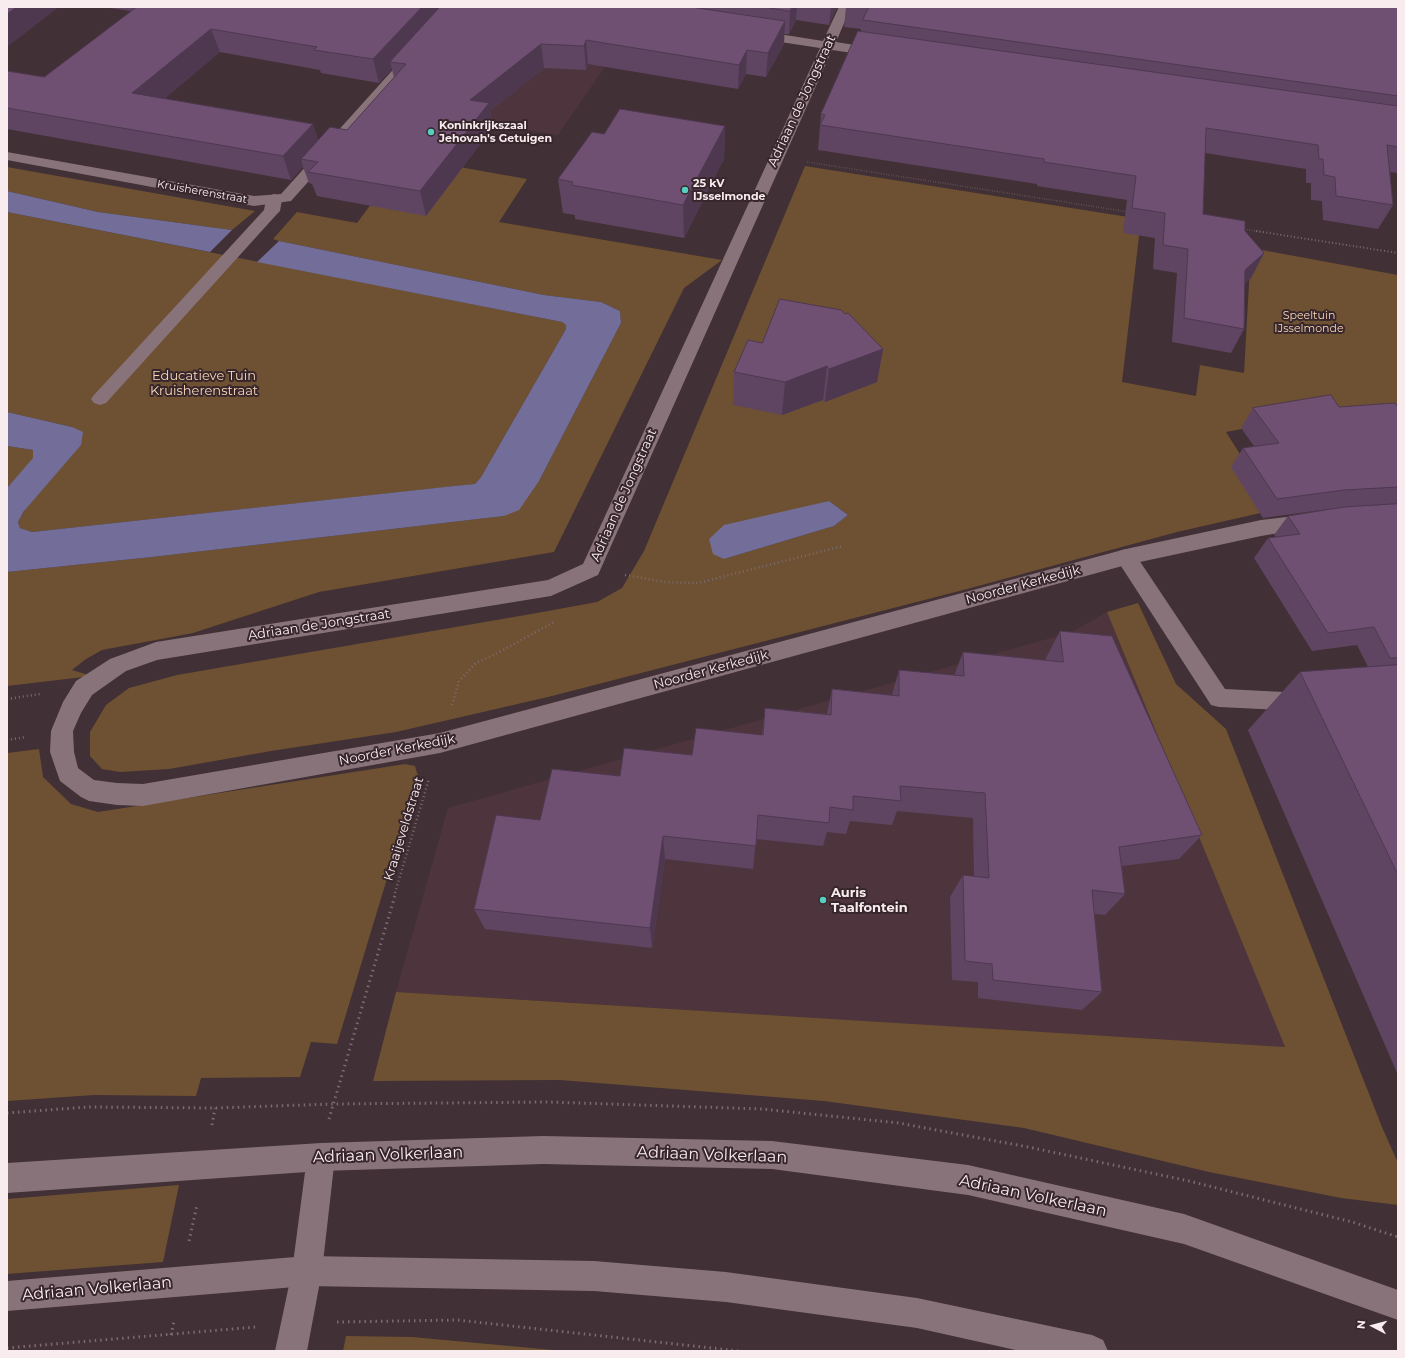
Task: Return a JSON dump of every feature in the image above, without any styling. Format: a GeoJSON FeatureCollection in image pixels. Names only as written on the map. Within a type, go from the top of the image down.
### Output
{"type":"FeatureCollection","features":[{"type":"Feature","properties":{"kind":"street","name":"Adriaan de Jongstraat"},"geometry":{"type":"LineString","coordinates":[[62,731],[71,709],[84,688],[118,664],[156,651],[551,588],[591,569],[845,7]]}},
{"type":"Feature","properties":{"kind":"street"},"geometry":{"type":"LineString","coordinates":[[741,33],[894,55]]}},
{"type":"Feature","properties":{"kind":"street","name":"Kruisherenstraat"},"geometry":{"type":"LineString","coordinates":[[7,156],[254,201],[286,198],[425,43]]}},
{"type":"Feature","properties":{"kind":"street"},"geometry":{"type":"LineString","coordinates":[[100,399],[272,211],[274,199]]}},
{"type":"Feature","properties":{"kind":"street","name":"Noorder Kerkedijk"},"geometry":{"type":"LineString","coordinates":[[62,731],[62,752],[68,774],[89,790],[117,794],[143,794],[440,743],[1126,557],[1261,528],[1329,518]]}},
{"type":"Feature","properties":{"kind":"street"},"geometry":{"type":"LineString","coordinates":[[1126,557],[1219,698],[1321,703]]}},
{"type":"Feature","properties":{"kind":"street","name":"Adriaan Volkerlaan"},"geometry":{"type":"LineString","coordinates":[[7,1178],[321,1157],[543,1150],[772,1155],[961,1179],[1184,1229],[1398,1305]]}},
{"type":"Feature","properties":{"kind":"street"},"geometry":{"type":"LineString","coordinates":[[294,1337],[307,1271],[321,1157]]}},
{"type":"Feature","properties":{"kind":"street","name":"Adriaan Volkerlaan"},"geometry":{"type":"LineString","coordinates":[[7,1296],[307,1271],[594,1276],[726,1287],[917,1313],[1092,1351]]}},
{"type":"Feature","properties":{"kind":"path"},"geometry":{"type":"LineString","coordinates":[[776,157],[1130,212]]}},
{"type":"Feature","properties":{"kind":"path"},"geometry":{"type":"LineString","coordinates":[[1240,229],[1398,253]]}},
{"type":"Feature","properties":{"kind":"path"},"geometry":{"type":"LineString","coordinates":[[591,569],[664,582],[698,583],[842,546]]}},
{"type":"Feature","properties":{"kind":"path","name":"Kraaijeveldstraat"},"geometry":{"type":"LineString","coordinates":[[321,1157],[333,1104],[459,681],[476,662],[494,655],[559,619]]}},
{"type":"Feature","properties":{"kind":"path"},"geometry":{"type":"LineString","coordinates":[[7,1113],[88,1107],[215,1108],[333,1104]]}},
{"type":"Feature","properties":{"kind":"path"},"geometry":{"type":"LineString","coordinates":[[171,1335],[215,1108]]}},
{"type":"Feature","properties":{"kind":"path"},"geometry":{"type":"LineString","coordinates":[[7,1348],[171,1335],[294,1337],[457,1320],[739,1351]]}},
{"type":"Feature","properties":{"kind":"shaded area"},"geometry":{"type":"Polygon","coordinates":[[[631,29],[558,135],[385,106],[631,29]]]}},
{"type":"Feature","properties":{"kind":"shaded area"},"geometry":{"type":"Polygon","coordinates":[[[7,191],[98,212],[232,230],[210,252],[7,212],[7,191]]]}},
{"type":"Feature","properties":{"kind":"shaded area"},"geometry":{"type":"Polygon","coordinates":[[[279,241],[544,295],[601,302],[620,311],[621,323],[539,481],[519,510],[504,516],[152,557],[7,572],[7,488],[33,458],[33,450],[7,446],[7,412],[72,427],[83,432],[81,445],[24,511],[18,522],[20,528],[32,532],[475,484],[481,477],[566,329],[566,325],[562,322],[257,262],[279,241]]]}},
{"type":"Feature","properties":{"kind":"shaded area"},"geometry":{"type":"Polygon","coordinates":[[[829,501],[848,515],[834,526],[724,559],[713,554],[709,539],[724,525],[829,501]]]}},
{"type":"Feature","properties":{"kind":"shaded area","name":"Auris Taalfontein"},"geometry":{"type":"Polygon","coordinates":[[[1107,612],[1285,1047],[396,992],[448,808],[1072,632],[1107,612]]]}},
{"type":"Feature","properties":{"kind":"green space"},"geometry":{"type":"Polygon","coordinates":[[[352,148],[527,179],[499,222],[722,260],[684,288],[554,552],[319,592],[193,633],[102,650],[86,659],[72,670],[92,676],[7,686],[7,572],[152,557],[504,516],[539,481],[621,323],[620,311],[601,302],[544,295],[273,239],[297,212],[357,223],[388,181],[352,148]]]}},
{"type":"Feature","properties":{"kind":"green space","name":"Speeltuin IJsselmonde"},"geometry":{"type":"Polygon","coordinates":[[[805,166],[1141,219],[1122,382],[1196,396],[1200,365],[1244,373],[1251,248],[1398,275],[1398,415],[1289,420],[1226,432],[1269,500],[1278,509],[1177,532],[967,589],[548,697],[396,732],[271,751],[169,769],[120,772],[102,769],[90,756],[90,732],[106,705],[129,688],[177,675],[597,602],[622,588],[644,551],[805,166]],[[829,501],[790,511],[724,559],[834,526],[848,515],[829,501]]]}},
{"type":"Feature","properties":{"kind":"green space"},"geometry":{"type":"Polygon","coordinates":[[[7,167],[255,211],[232,230],[98,212],[7,191],[7,167]]]}},
{"type":"Feature","properties":{"kind":"green space","name":"Educatieve Tuin Kruisherenstraat"},"geometry":{"type":"Polygon","coordinates":[[[7,212],[562,322],[566,325],[566,329],[481,477],[475,484],[32,532],[20,528],[18,522],[72,427],[7,412],[7,212]]]}},
{"type":"Feature","properties":{"kind":"green space"},"geometry":{"type":"Polygon","coordinates":[[[7,446],[33,450],[33,459],[7,488],[7,446]]]}},
{"type":"Feature","properties":{"kind":"green space"},"geometry":{"type":"Polygon","coordinates":[[[1138,603],[1176,684],[1226,729],[1382,1127],[1398,1163],[1398,1205],[1341,1198],[1209,1172],[1024,1128],[824,1101],[560,1080],[373,1081],[396,992],[1285,1047],[1107,612],[1138,603]]]}},
{"type":"Feature","properties":{"kind":"green space"},"geometry":{"type":"Polygon","coordinates":[[[39,749],[43,777],[71,804],[98,812],[405,764],[415,766],[418,776],[337,1044],[311,1042],[300,1077],[201,1078],[196,1096],[94,1095],[7,1101],[7,753],[39,749]]]}},
{"type":"Feature","properties":{"kind":"green space"},"geometry":{"type":"Polygon","coordinates":[[[179,1185],[163,1262],[7,1274],[7,1199],[179,1185]]]}},
{"type":"Feature","properties":{"kind":"green space"},"geometry":{"type":"Polygon","coordinates":[[[346,1336],[412,1337],[564,1351],[343,1351],[346,1336]]]}},
{"type":"Feature","properties":{"kind":"building"},"geometry":{"type":"Polygon","coordinates":[[[7,7],[17,7],[7,14],[7,7]]]}},
{"type":"Feature","properties":{"kind":"building"},"geometry":{"type":"Polygon","coordinates":[[[137,7],[422,7],[373,59],[314,50],[317,47],[211,29],[132,93],[313,124],[283,156],[7,108],[7,71],[44,77],[137,7]]]}},
{"type":"Feature","properties":{"kind":"building"},"geometry":{"type":"Polygon","coordinates":[[[440,7],[691,7],[785,21],[768,53],[747,50],[739,65],[586,40],[584,46],[541,44],[470,100],[489,103],[420,191],[308,172],[318,162],[301,159],[330,127],[347,130],[406,64],[390,62],[440,7]]]}},
{"type":"Feature","properties":{"kind":"building"},"geometry":{"type":"Polygon","coordinates":[[[764,7],[792,7],[790,11],[764,7]]]}},
{"type":"Feature","properties":{"kind":"building"},"geometry":{"type":"Polygon","coordinates":[[[869,7],[1398,7],[1398,96],[863,20],[869,7]]]}},
{"type":"Feature","properties":{"kind":"building"},"geometry":{"type":"Polygon","coordinates":[[[858,31],[1398,106],[1398,147],[1387,145],[1393,205],[1336,196],[1335,177],[1324,175],[1323,159],[1319,159],[1318,145],[1206,128],[1203,214],[1245,221],[1245,231],[1264,253],[1245,270],[1244,329],[1184,318],[1188,249],[1163,245],[1165,213],[1132,208],[1136,176],[1044,162],[1044,159],[820,125],[825,115],[821,114],[858,31]]]}},
{"type":"Feature","properties":{"kind":"building"},"geometry":{"type":"Polygon","coordinates":[[[620,109],[725,126],[683,205],[571,185],[573,182],[558,179],[592,132],[604,134],[620,109]]]}},
{"type":"Feature","properties":{"kind":"building"},"geometry":{"type":"Polygon","coordinates":[[[780,299],[841,310],[845,314],[848,313],[883,349],[829,369],[827,366],[785,382],[734,372],[748,340],[762,343],[780,299]]]}},
{"type":"Feature","properties":{"kind":"building"},"geometry":{"type":"Polygon","coordinates":[[[1331,395],[1339,407],[1395,403],[1398,407],[1398,487],[1344,490],[1277,499],[1243,448],[1279,443],[1253,408],[1331,395]]]}},
{"type":"Feature","properties":{"kind":"building"},"geometry":{"type":"Polygon","coordinates":[[[1398,504],[1398,658],[1390,658],[1374,627],[1328,633],[1268,538],[1300,534],[1288,516],[1344,507],[1398,504]]]}},
{"type":"Feature","properties":{"kind":"building"},"geometry":{"type":"Polygon","coordinates":[[[1060,631],[1112,636],[1202,835],[1119,847],[1125,894],[1092,890],[1102,992],[993,980],[992,964],[965,961],[963,875],[989,878],[985,793],[900,786],[901,801],[853,796],[853,810],[830,807],[829,823],[758,815],[756,846],[663,836],[650,928],[474,909],[496,815],[540,820],[552,769],[620,776],[624,748],[692,755],[696,728],[763,735],[765,708],[831,715],[832,689],[899,696],[899,670],[964,676],[963,652],[1063,662],[1060,631]]]}},
{"type":"Feature","properties":{"kind":"building"},"geometry":{"type":"Polygon","coordinates":[[[1398,665],[1398,875],[1300,672],[1398,665]]]}},
{"type":"Feature","properties":{"kind":"place","name":"Koninkrijkszaal Jehovah's Getuigen"},"geometry":{"type":"Point","coordinates":[431,132]}},
{"type":"Feature","properties":{"kind":"place","name":"25 kV IJsselmonde"},"geometry":{"type":"Point","coordinates":[685,190]}},
{"type":"Feature","properties":{"kind":"place","name":"Auris Taalfontein"},"geometry":{"type":"Point","coordinates":[823,900]}}]}
